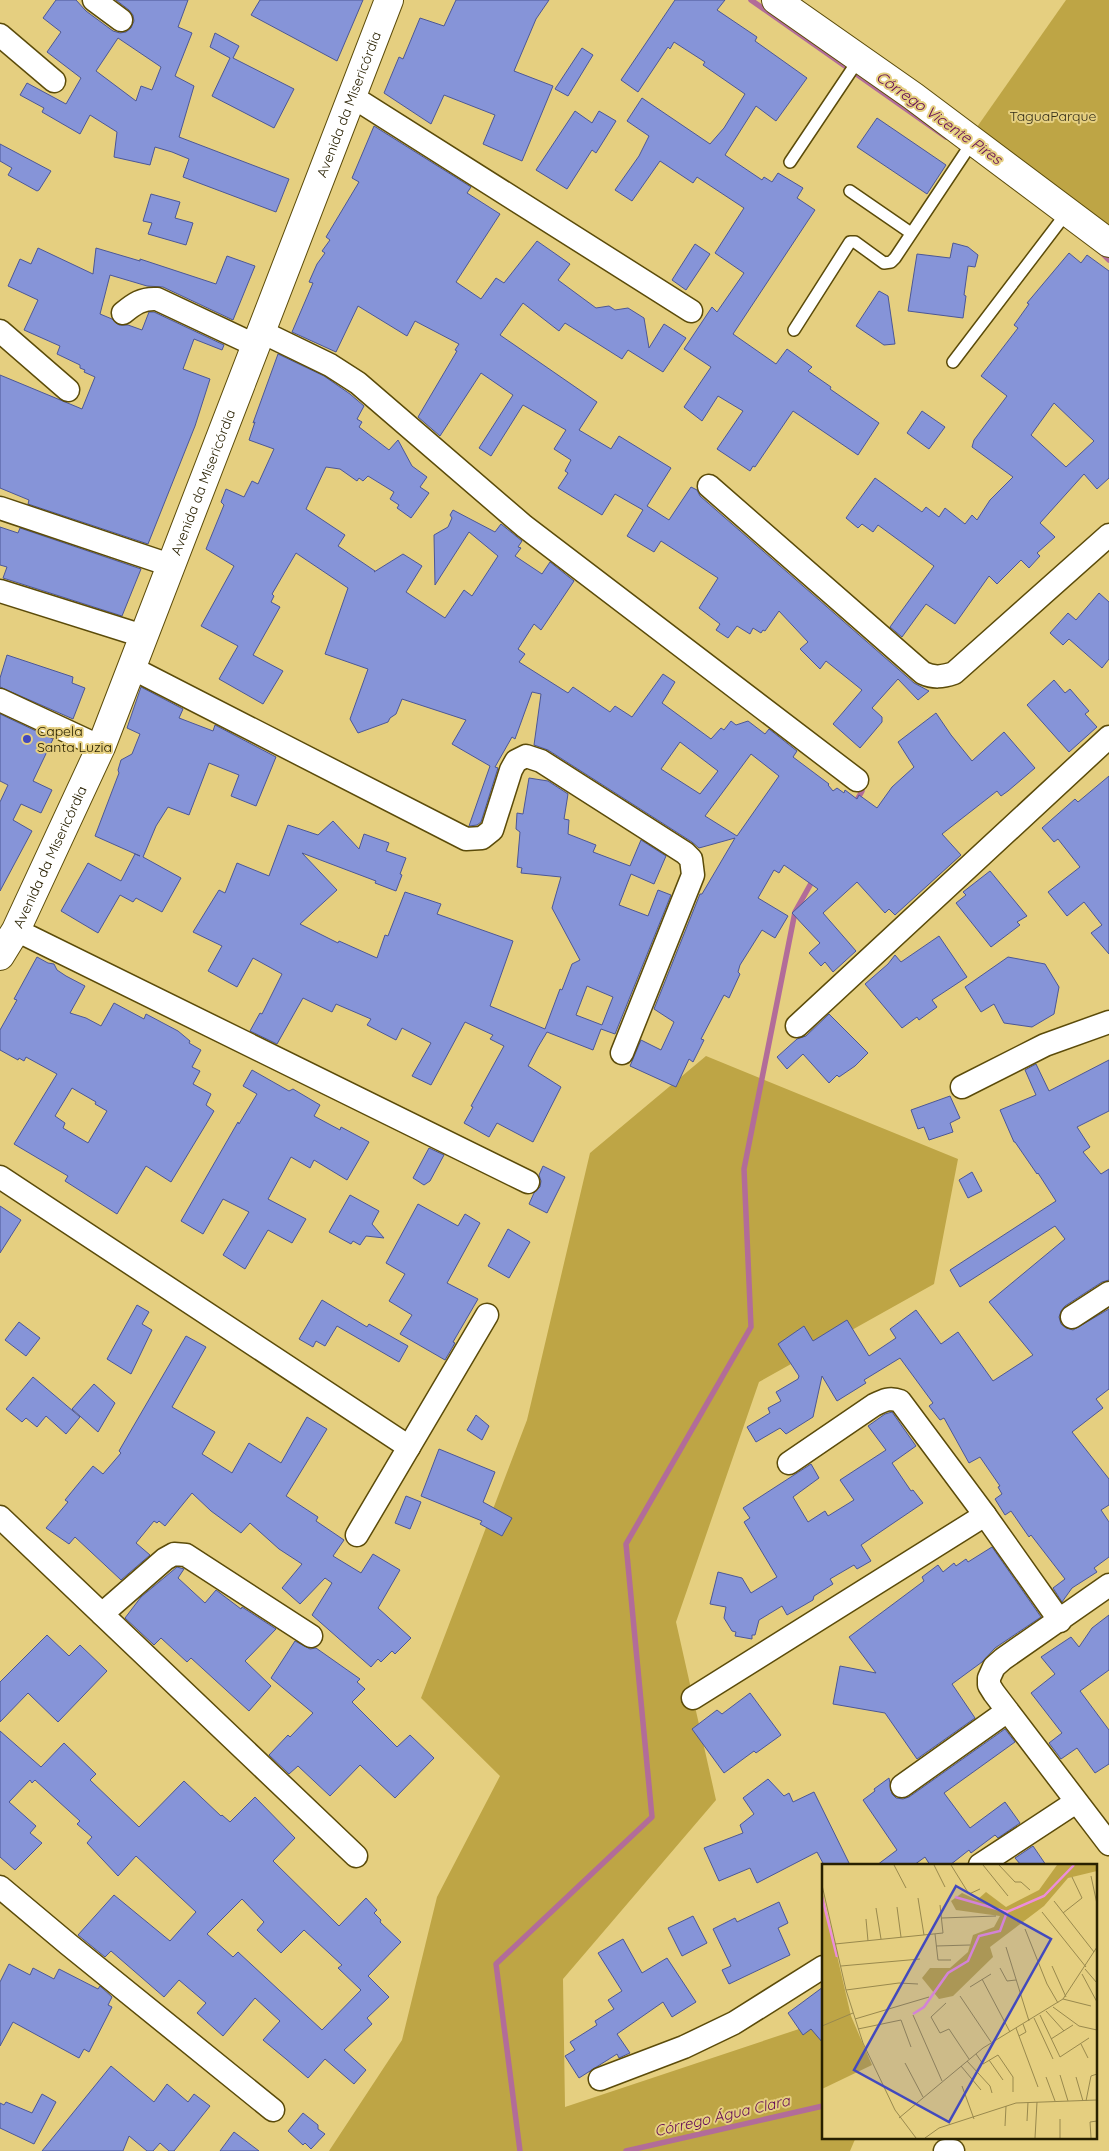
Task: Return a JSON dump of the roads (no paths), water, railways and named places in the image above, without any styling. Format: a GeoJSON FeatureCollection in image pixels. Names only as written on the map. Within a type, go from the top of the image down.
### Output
{"type":"FeatureCollection","features":[{"type":"Feature","properties":{"kind":"street"},"geometry":{"type":"LineString","coordinates":[[94,0],[121,20]]}},
{"type":"Feature","properties":{"kind":"street","name":"Avenida da Misericórdia"},"geometry":{"type":"LineString","coordinates":[[0,956],[16,930],[101,747],[170,565],[260,339],[389,0]]}},
{"type":"Feature","properties":{"kind":"street"},"geometry":{"type":"LineString","coordinates":[[776,0],[973,141],[1109,243]]}},
{"type":"Feature","properties":{"kind":"street"},"geometry":{"type":"LineString","coordinates":[[0,35],[54,80]]}},
{"type":"Feature","properties":{"kind":"street"},"geometry":{"type":"LineString","coordinates":[[353,96],[691,310]]}},
{"type":"Feature","properties":{"kind":"street"},"geometry":{"type":"LineString","coordinates":[[123,313],[134,303],[147,298],[157,299],[330,365],[358,384],[524,526],[857,780]]}},
{"type":"Feature","properties":{"kind":"street"},"geometry":{"type":"LineString","coordinates":[[0,331],[68,390]]}},
{"type":"Feature","properties":{"kind":"street"},"geometry":{"type":"LineString","coordinates":[[708,486],[923,673],[932,677],[942,677],[954,673],[1109,535]]}},
{"type":"Feature","properties":{"kind":"street"},"geometry":{"type":"LineString","coordinates":[[0,508],[170,565]]}},
{"type":"Feature","properties":{"kind":"street"},"geometry":{"type":"LineString","coordinates":[[0,591],[143,636]]}},
{"type":"Feature","properties":{"kind":"street"},"geometry":{"type":"LineString","coordinates":[[132,668],[466,839],[482,838],[492,830],[511,770],[516,761],[526,756],[540,761],[685,853],[691,859],[693,875],[622,1053]]}},
{"type":"Feature","properties":{"kind":"street"},"geometry":{"type":"LineString","coordinates":[[0,700],[101,747]]}},
{"type":"Feature","properties":{"kind":"street"},"geometry":{"type":"LineString","coordinates":[[797,1026],[1109,737]]}},
{"type":"Feature","properties":{"kind":"street"},"geometry":{"type":"LineString","coordinates":[[16,930],[528,1182]]}},
{"type":"Feature","properties":{"kind":"street"},"geometry":{"type":"LineString","coordinates":[[962,1087],[1045,1045],[1109,1022]]}},
{"type":"Feature","properties":{"kind":"street"},"geometry":{"type":"LineString","coordinates":[[0,1177],[409,1447]]}},
{"type":"Feature","properties":{"kind":"street"},"geometry":{"type":"LineString","coordinates":[[1072,1318],[1109,1293]]}},
{"type":"Feature","properties":{"kind":"street"},"geometry":{"type":"LineString","coordinates":[[357,1535],[487,1315]]}},
{"type":"Feature","properties":{"kind":"street"},"geometry":{"type":"LineString","coordinates":[[789,1463],[874,1405],[885,1400],[894,1399],[900,1401],[985,1515],[1060,1621]]}},
{"type":"Feature","properties":{"kind":"street"},"geometry":{"type":"LineString","coordinates":[[693,1698],[985,1515]]}},
{"type":"Feature","properties":{"kind":"street"},"geometry":{"type":"LineString","coordinates":[[0,1517],[356,1856]]}},
{"type":"Feature","properties":{"kind":"street"},"geometry":{"type":"LineString","coordinates":[[102,1614],[165,1559],[174,1554],[186,1555],[310,1636]]}},
{"type":"Feature","properties":{"kind":"street"},"geometry":{"type":"LineString","coordinates":[[1109,1585],[1003,1659],[990,1672],[989,1685],[1006,1712],[1109,1844]]}},
{"type":"Feature","properties":{"kind":"street"},"geometry":{"type":"LineString","coordinates":[[902,1786],[1006,1712]]}},
{"type":"Feature","properties":{"kind":"street"},"geometry":{"type":"LineString","coordinates":[[982,1864],[1076,1802]]}},
{"type":"Feature","properties":{"kind":"street"},"geometry":{"type":"LineString","coordinates":[[0,1887],[273,2110]]}},
{"type":"Feature","properties":{"kind":"street"},"geometry":{"type":"LineString","coordinates":[[600,2079],[684,2047],[734,2023],[822,1968]]}},
{"type":"Feature","properties":{"kind":"street"},"geometry":{"type":"LineString","coordinates":[[945,2151],[954,2151]]}},
{"type":"Feature","properties":{"kind":"lane"},"geometry":{"type":"LineString","coordinates":[[790,162],[859,59]]}},
{"type":"Feature","properties":{"kind":"lane"},"geometry":{"type":"LineString","coordinates":[[794,330],[850,242],[855,242],[884,263],[891,262],[895,258],[973,141]]}},
{"type":"Feature","properties":{"kind":"lane"},"geometry":{"type":"LineString","coordinates":[[850,191],[911,233]]}},
{"type":"Feature","properties":{"kind":"lane"},"geometry":{"type":"LineString","coordinates":[[953,362],[1068,211]]}},
{"type":"Feature","properties":{"kind":"waterway","name":"Córrego Vicente Pires"},"geometry":{"type":"LineString","coordinates":[[751,0],[946,137]]}},
{"type":"Feature","properties":{"kind":"waterway","name":"Córrego Vicente Pires"},"geometry":{"type":"LineString","coordinates":[[1100,251],[1109,260]]}},
{"type":"Feature","properties":{"kind":"waterway"},"geometry":{"type":"LineString","coordinates":[[856,802],[862,791]]}},
{"type":"Feature","properties":{"kind":"waterway"},"geometry":{"type":"LineString","coordinates":[[520,2151],[496,1964],[652,1817],[626,1544],[751,1327],[744,1169],[795,912],[814,878]]}},
{"type":"Feature","properties":{"kind":"waterway","name":"Córrego Água Clara"},"geometry":{"type":"LineString","coordinates":[[626,2151],[822,2106]]}},
{"type":"Feature","properties":{"kind":"place","name":"Capela Santa Luzia"},"geometry":{"type":"Point","coordinates":[27,739]}},
{"type":"Feature","properties":{"kind":"park label","name":"TaguaParque"},"geometry":{"type":"Point","coordinates":[1053,116]}}]}
